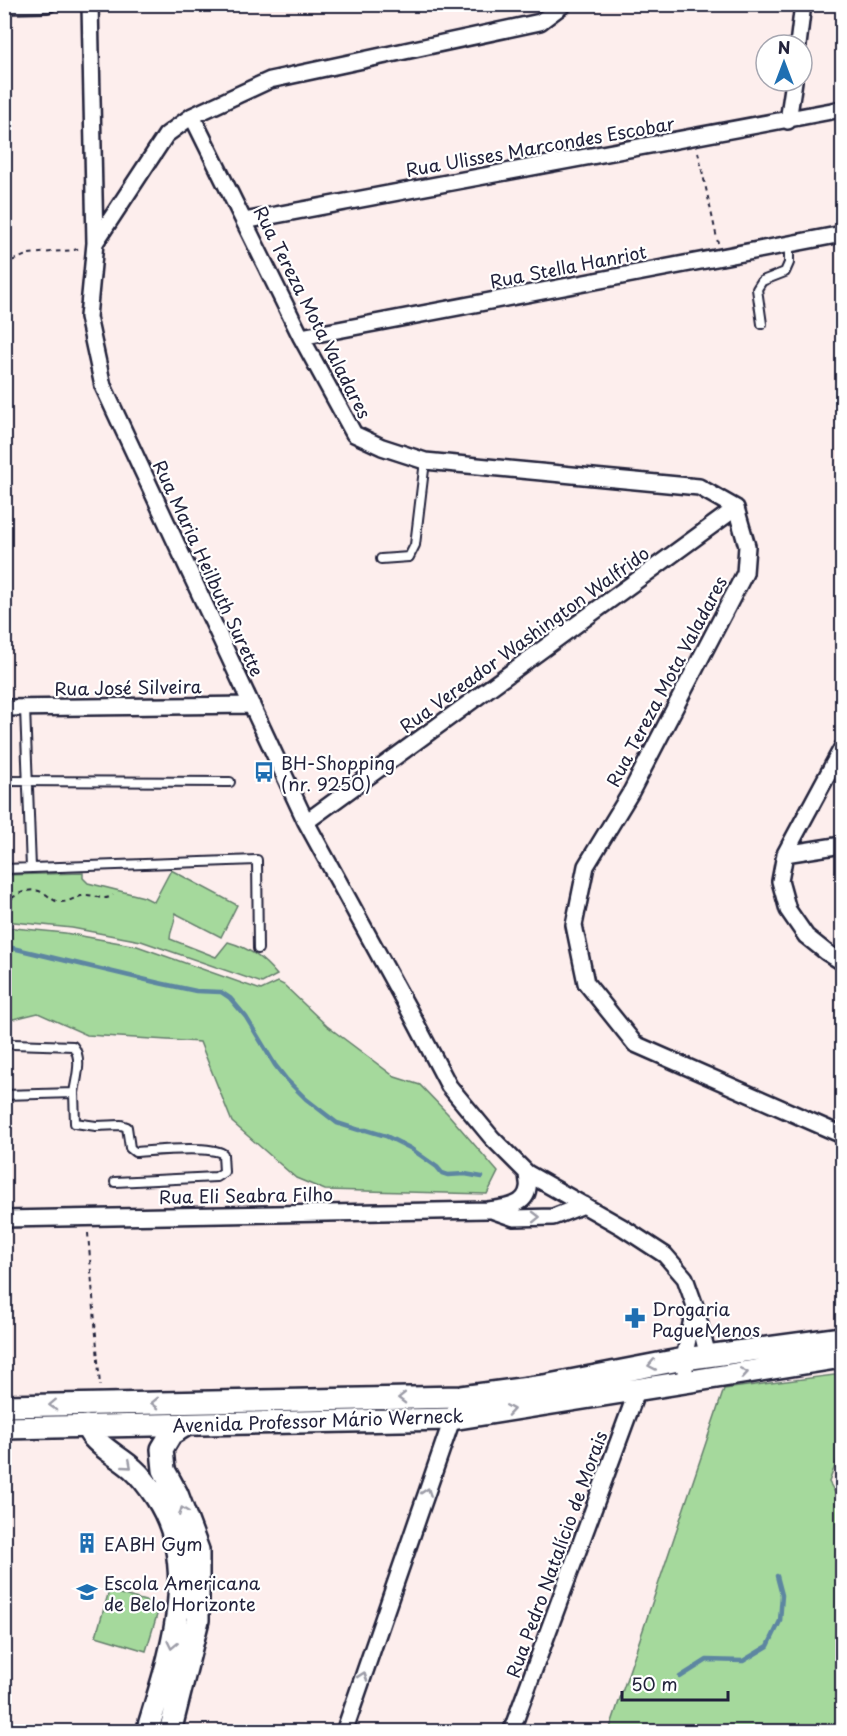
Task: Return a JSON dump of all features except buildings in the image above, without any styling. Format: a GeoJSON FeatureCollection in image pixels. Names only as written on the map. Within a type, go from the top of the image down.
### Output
{"type":"FeatureCollection","features":[{"type":"Feature","properties":{"kind":"main road","name":"Avenida Professor Mário Werneck"},"geometry":{"type":"LineString","coordinates":[[4,1407],[461,1397],[544,1386],[684,1359],[843,1338]]}},
{"type":"Feature","properties":{"kind":"main road","name":"Avenida Professor Mário Werneck"},"geometry":{"type":"LineString","coordinates":[[4,1428],[452,1419],[843,1358]]}},
{"type":"Feature","properties":{"kind":"main road"},"geometry":{"type":"LineString","coordinates":[[101,1404],[86,1426],[93,1437],[134,1470],[156,1497],[172,1528],[178,1562],[179,1610],[168,1664],[147,1731]]}},
{"type":"Feature","properties":{"kind":"main road"},"geometry":{"type":"LineString","coordinates":[[170,1731],[198,1620],[198,1550],[177,1494],[164,1470],[162,1449],[171,1434],[186,1425]]}},
{"type":"Feature","properties":{"kind":"street"},"geometry":{"type":"LineString","coordinates":[[4,5],[48,4]]}},
{"type":"Feature","properties":{"kind":"street"},"geometry":{"type":"LineString","coordinates":[[90,4],[95,243]]}},
{"type":"Feature","properties":{"kind":"street","name":"Rua Maria Heilbuth Surette"},"geometry":{"type":"LineString","coordinates":[[564,4],[540,22],[270,80],[192,116],[166,135],[95,243],[88,317],[103,386],[306,822],[449,1086],[492,1138],[527,1173],[584,1204],[665,1256],[685,1278],[708,1356]]}},
{"type":"Feature","properties":{"kind":"street"},"geometry":{"type":"LineString","coordinates":[[799,33],[803,4]]}},
{"type":"Feature","properties":{"kind":"street"},"geometry":{"type":"LineString","coordinates":[[788,121],[792,93]]}},
{"type":"Feature","properties":{"kind":"street","name":"Rua Ulisses Marcondes Escobar"},"geometry":{"type":"LineString","coordinates":[[244,221],[843,110]]}},
{"type":"Feature","properties":{"kind":"street","name":"Rua Tereza Mota Valadares"},"geometry":{"type":"LineString","coordinates":[[192,116],[301,337],[354,434],[382,447],[425,461],[699,487],[736,508],[747,546],[745,573],[631,792],[586,866],[574,925],[586,983],[635,1044],[843,1135]]}},
{"type":"Feature","properties":{"kind":"street","name":"Rua Stella Hanriot"},"geometry":{"type":"LineString","coordinates":[[301,337],[843,234]]}},
{"type":"Feature","properties":{"kind":"street","name":"Rua Vereador Washington Walfrido"},"geometry":{"type":"LineString","coordinates":[[306,822],[736,508]]}},
{"type":"Feature","properties":{"kind":"street","name":"Rua José Silveira"},"geometry":{"type":"LineString","coordinates":[[4,708],[252,705]]}},
{"type":"Feature","properties":{"kind":"street"},"geometry":{"type":"LineString","coordinates":[[843,748],[785,854],[780,881],[788,910],[806,936],[843,962]]}},
{"type":"Feature","properties":{"kind":"street"},"geometry":{"type":"LineString","coordinates":[[785,854],[843,845]]}},
{"type":"Feature","properties":{"kind":"street","name":"Rua Eli Seabra Filho"},"geometry":{"type":"LineString","coordinates":[[4,1219],[488,1209],[509,1207],[523,1200],[528,1190],[527,1173]]}},
{"type":"Feature","properties":{"kind":"street","name":"Rua Eli Seabra Filho"},"geometry":{"type":"LineString","coordinates":[[488,1209],[514,1218],[553,1217],[584,1204]]}},
{"type":"Feature","properties":{"kind":"street","name":"Rua Maria Heilbuth Surette"},"geometry":{"type":"LineString","coordinates":[[686,1382],[684,1359],[694,1306]]}},
{"type":"Feature","properties":{"kind":"street","name":"Rua Pedro Natalício de Morais"},"geometry":{"type":"LineString","coordinates":[[511,1731],[637,1390]]}},
{"type":"Feature","properties":{"kind":"street"},"geometry":{"type":"LineString","coordinates":[[344,1731],[461,1397]]}},
{"type":"Feature","properties":{"kind":"lane"},"geometry":{"type":"LineString","coordinates":[[762,324],[757,289],[762,280],[785,272],[789,263],[789,244]]}},
{"type":"Feature","properties":{"kind":"lane"},"geometry":{"type":"LineString","coordinates":[[381,559],[409,558],[415,545],[425,461]]}},
{"type":"Feature","properties":{"kind":"lane"},"geometry":{"type":"LineString","coordinates":[[25,708],[31,868]]}},
{"type":"Feature","properties":{"kind":"lane"},"geometry":{"type":"LineString","coordinates":[[4,781],[230,782]]}},
{"type":"Feature","properties":{"kind":"lane"},"geometry":{"type":"LineString","coordinates":[[4,868],[257,860],[258,949]]}},
{"type":"Feature","properties":{"kind":"lane"},"geometry":{"type":"LineString","coordinates":[[13,1044],[74,1046],[78,1060],[74,1093],[75,1123],[127,1127],[130,1148],[135,1152],[205,1149],[219,1151],[223,1154],[224,1172],[216,1177],[115,1182]]}},
{"type":"Feature","properties":{"kind":"lane"},"geometry":{"type":"LineString","coordinates":[[4,1095],[74,1093]]}},
{"type":"Feature","properties":{"kind":"path"},"geometry":{"type":"LineString","coordinates":[[694,137],[721,256]]}},
{"type":"Feature","properties":{"kind":"path"},"geometry":{"type":"LineString","coordinates":[[4,264],[29,254],[74,250],[95,243]]}},
{"type":"Feature","properties":{"kind":"path"},"geometry":{"type":"LineString","coordinates":[[4,903],[25,890],[44,893],[55,901],[61,902],[87,895],[102,899],[113,895]]}},
{"type":"Feature","properties":{"kind":"path"},"geometry":{"type":"LineString","coordinates":[[87,1217],[101,1404]]}},
{"type":"Feature","properties":{"kind":"green space"},"geometry":{"type":"Polygon","coordinates":[[[171,870],[237,905],[221,937],[175,913],[170,939],[216,957],[228,942],[236,944],[255,954],[277,975],[262,983],[141,941],[72,928],[5,921],[5,875],[83,873],[83,878],[88,883],[144,897],[154,902],[171,870]]]}},
{"type":"Feature","properties":{"kind":"green space"},"geometry":{"type":"Polygon","coordinates":[[[4,927],[65,933],[137,946],[261,990],[278,982],[284,985],[327,1026],[395,1077],[420,1085],[498,1172],[487,1194],[325,1190],[296,1178],[232,1122],[200,1042],[87,1035],[38,1013],[5,1021],[4,927]]]}},
{"type":"Feature","properties":{"kind":"green space"},"geometry":{"type":"Polygon","coordinates":[[[842,1374],[842,1447],[829,1482],[837,1496],[842,1498],[842,1647],[835,1665],[842,1691],[842,1731],[609,1731],[724,1389],[842,1374]]]}},
{"type":"Feature","properties":{"kind":"green space"},"geometry":{"type":"Polygon","coordinates":[[[109,1591],[160,1605],[146,1651],[96,1636],[109,1591]]]}},
{"type":"Feature","properties":{"kind":"waterway"},"geometry":{"type":"LineString","coordinates":[[4,946],[196,991],[221,992],[230,998],[246,1017],[286,1079],[306,1099],[337,1123],[386,1136],[410,1148],[442,1173],[482,1177]]}},
{"type":"Feature","properties":{"kind":"waterway"},"geometry":{"type":"LineString","coordinates":[[680,1677],[707,1660],[743,1661],[768,1646],[780,1621],[782,1595],[777,1576]]}},
{"type":"Feature","properties":{"kind":"place","name":"BH-Shopping (nr. 9250)"},"geometry":{"type":"Point","coordinates":[264,772]}},
{"type":"Feature","properties":{"kind":"place","name":"Drogaria PagueMenos"},"geometry":{"type":"Point","coordinates":[635,1318]}},
{"type":"Feature","properties":{"kind":"place","name":"EABH Gym"},"geometry":{"type":"Point","coordinates":[87,1543]}},
{"type":"Feature","properties":{"kind":"place","name":"Escola Americana de Belo Horizonte"},"geometry":{"type":"Point","coordinates":[87,1592]}}]}
